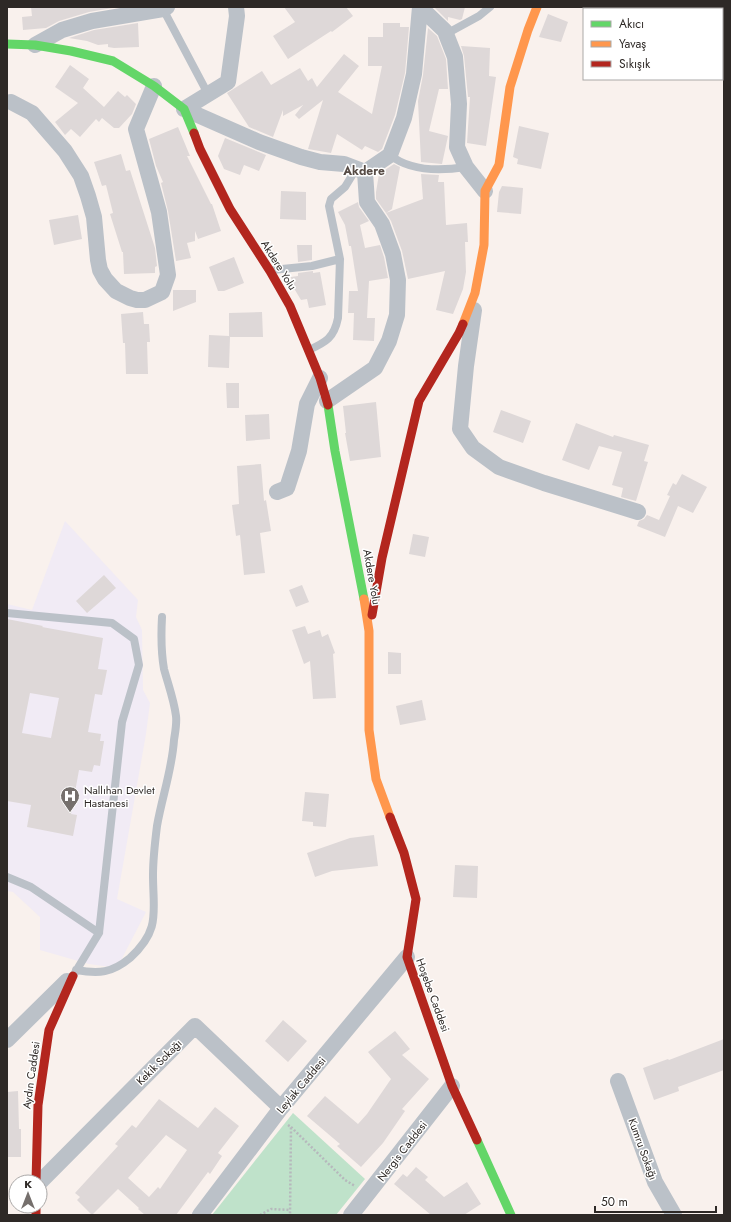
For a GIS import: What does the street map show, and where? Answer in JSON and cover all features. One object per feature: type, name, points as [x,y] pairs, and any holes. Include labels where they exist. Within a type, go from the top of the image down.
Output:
[{"type":"street","points":[[184,109],[228,82],[237,16],[236,7]]},
{"type":"street","points":[[420,7],[445,31],[454,57],[460,104],[457,147],[466,166],[486,191]]},
{"type":"street","points":[[7,44],[35,45],[71,51],[113,61],[154,86],[184,109],[259,142],[301,157],[320,162],[344,164],[360,170],[390,155],[404,118],[414,74],[420,7]]},
{"type":"street","points":[[537,7],[510,87],[499,165],[486,191],[484,245],[475,294],[460,429],[473,448],[499,467],[544,483],[638,512]]},
{"type":"street","points":[[35,45],[62,30],[92,20],[165,8]]},
{"type":"street","points":[[9,100],[32,113],[65,151],[81,176],[94,217],[98,260],[100,270],[105,279],[122,294],[130,298],[145,300],[162,292],[168,275],[159,212],[136,129],[154,86]]},
{"type":"street","name":"Akdere Yolu","points":[[184,109],[200,148],[230,209],[270,271],[290,306],[320,378],[327,401],[369,632]]},
{"type":"street","points":[[327,401],[375,368],[389,341],[397,315],[398,280],[393,254],[382,224],[367,202],[360,170]]},
{"type":"street","points":[[369,632],[382,558],[419,401],[459,333],[475,294]]},
{"type":"street","points":[[277,492],[287,488],[299,451],[307,404],[320,378]]},
{"type":"street","name":"Hoşebe Caddesi","points":[[369,632],[369,730],[376,779],[404,853],[416,899],[407,957],[452,1086],[511,1215]]},
{"type":"street","name":"Leylak Caddesi","points":[[200,1215],[278,1112],[407,957]]},
{"type":"street","points":[[7,1040],[75,973]]},
{"type":"street","name":"Aydın Caddesi","points":[[36,1174],[38,1105],[49,1030],[75,973]]},
{"type":"street","name":"Kekik Sokağı","points":[[48,1174],[195,1026],[278,1112]]},
{"type":"street","name":"Kumru Sokağı","points":[[618,1080],[655,1182],[674,1215]]},
{"type":"street","name":"Nergis Caddesi","points":[[350,1215],[368,1195],[452,1086]]},
{"type":"lane","points":[[446,34],[479,16],[490,7]]},
{"type":"lane","points":[[165,8],[208,94]]},
{"type":"lane","points":[[390,155],[401,163],[419,168],[446,170],[466,166]]},
{"type":"lane","points":[[309,350],[326,342],[337,326],[340,259],[329,206],[331,199],[345,187],[360,170]]},
{"type":"lane","points":[[270,271],[312,266],[340,259]]},
{"type":"lane","points":[[7,613],[112,623],[134,639],[139,665],[122,722],[99,933],[75,973]]},
{"type":"lane","points":[[75,973],[99,972],[115,968],[123,963],[143,944],[152,928],[154,920],[154,849],[157,825],[173,754],[176,716],[164,667],[162,651],[162,618]]},
{"type":"lane","points":[[7,877],[31,887],[99,933]]},
{"type":"path","points":[[278,1112],[291,1127],[345,1180],[368,1195]]},
{"type":"path","points":[[290,1215],[291,1127]]},
{"type":"path","points":[[260,1215],[271,1209],[290,1210]]},
{"type":"shaded area","name":"Nallıhan Devlet Hastanesi","points":[[65,521],[138,600],[136,617],[142,630],[143,690],[150,703],[146,734],[117,899],[146,912],[117,968],[89,964],[40,950],[40,917],[13,892],[7,891],[7,604],[32,610]]},
{"type":"green space","points":[[293,1113],[365,1179],[336,1215],[212,1215]]},
{"type":"building","points":[[31,7],[118,7],[89,12],[59,21],[46,28],[23,30],[22,17],[32,16]]},
{"type":"building","points":[[284,7],[346,7],[353,16],[332,32],[331,31],[288,59],[273,36],[295,22]]},
{"type":"building","points":[[434,7],[465,7],[462,19],[460,20],[448,17],[448,21]]},
{"type":"building","points":[[548,14],[568,22],[561,42],[539,37]]},
{"type":"building","points":[[138,23],[139,47],[114,48],[108,47],[108,44],[98,45],[87,41],[69,38],[94,30]]},
{"type":"building","points":[[383,23],[400,23],[400,27],[409,27],[405,73],[395,115],[382,149],[378,152],[365,146],[362,150],[337,134],[331,153],[308,149],[323,100],[299,119],[295,115],[303,105],[283,116],[283,110],[273,137],[249,127],[227,93],[262,71],[271,85],[300,68],[308,81],[312,78],[317,87],[344,54],[359,66],[338,92],[372,114],[382,66],[368,66],[368,37],[383,37]]},
{"type":"building","points":[[428,28],[437,36],[446,59],[448,89],[439,89],[429,131],[448,136],[442,164],[421,162],[418,101],[423,75]]},
{"type":"building","points":[[461,46],[490,48],[489,76],[496,77],[486,146],[467,143],[470,97],[468,97],[464,56]]},
{"type":"building","points":[[70,65],[89,79],[83,88],[104,107],[118,91],[125,97],[127,95],[136,104],[132,114],[119,128],[114,128],[102,118],[99,122],[96,119],[80,137],[71,129],[65,135],[55,122],[78,103],[55,87]]},
{"type":"building","points":[[519,126],[549,133],[541,169],[517,164],[518,159],[513,157]]},
{"type":"building","points":[[178,127],[190,156],[187,156],[212,204],[221,231],[198,239],[195,231],[195,241],[187,243],[191,258],[176,261],[168,211],[161,183],[163,182],[156,166],[149,139]]},
{"type":"building","points":[[225,138],[266,155],[259,171],[244,165],[240,175],[224,169],[218,156]]},
{"type":"building","points":[[121,154],[126,171],[130,170],[155,248],[157,266],[155,267],[155,273],[124,274],[123,252],[110,214],[113,213],[106,185],[102,186],[94,162]]},
{"type":"building","points":[[394,164],[400,167],[392,209],[386,213],[376,199],[376,192],[379,174]]},
{"type":"building","points":[[421,174],[439,175],[438,182],[444,182],[446,225],[467,223],[468,242],[465,242],[466,272],[463,289],[453,314],[436,310],[445,271],[408,279],[402,251],[391,221],[386,213],[423,199]]},
{"type":"building","points":[[502,186],[523,188],[521,214],[497,212],[499,192]]},
{"type":"building","points":[[281,191],[306,192],[306,220],[280,219]]},
{"type":"building","points":[[358,202],[359,207],[369,221],[360,225],[365,248],[380,245],[388,278],[369,281],[367,318],[375,318],[374,341],[353,340],[354,313],[348,313],[349,291],[358,291],[351,246],[349,246],[345,225],[338,212]]},
{"type":"building","points":[[78,215],[82,239],[54,245],[49,220]]},
{"type":"building","points":[[297,245],[312,245],[312,260],[298,262]]},
{"type":"building","points":[[234,257],[244,283],[224,291],[218,291],[209,267]]},
{"type":"building","points":[[313,271],[313,273],[320,272],[326,305],[309,308],[307,299],[301,300],[292,285],[291,277],[298,276],[298,273]]},
{"type":"building","points":[[173,290],[196,290],[196,302],[173,311]]},
{"type":"building","points":[[143,312],[144,324],[149,324],[150,342],[147,342],[148,374],[126,374],[125,343],[123,343],[121,314]]},
{"type":"building","points":[[262,312],[263,337],[230,337],[229,368],[208,367],[209,335],[229,336],[229,313]]},
{"type":"building","points":[[226,383],[239,383],[239,408],[227,408]]},
{"type":"building","points":[[376,402],[381,457],[350,461],[345,433],[343,406]]},
{"type":"building","points":[[501,410],[531,421],[523,443],[493,432]]},
{"type":"building","points":[[269,414],[270,439],[246,441],[245,415]]},
{"type":"building","points":[[576,423],[613,437],[614,435],[649,445],[644,461],[648,462],[636,501],[621,497],[623,488],[612,485],[622,452],[599,446],[589,470],[562,460]]},
{"type":"building","points":[[261,464],[264,501],[266,500],[271,531],[260,533],[265,573],[244,575],[240,535],[236,536],[232,505],[239,504],[237,466]]},
{"type":"building","points":[[682,474],[707,487],[693,513],[678,506],[665,537],[637,526],[639,521],[644,519],[647,515],[659,520],[670,496],[667,495],[673,483],[676,485]]},
{"type":"building","points":[[413,534],[429,537],[425,557],[409,554]]},
{"type":"building","points":[[104,575],[116,588],[87,613],[76,601]]},
{"type":"building","points":[[302,585],[309,602],[296,607],[289,590]]},
{"type":"building","name":"Nallıhan Devlet Hastanesi","points":[[7,619],[103,638],[98,669],[107,670],[102,695],[95,694],[88,732],[101,734],[100,741],[104,741],[100,766],[94,765],[92,772],[79,770],[71,814],[77,815],[73,836],[27,827],[31,805],[7,801]],"holes":[[[30,693],[59,698],[51,738],[22,733]]]},
{"type":"building","points":[[305,626],[308,634],[320,630],[322,637],[328,634],[335,653],[333,654],[336,698],[313,699],[310,661],[304,664],[292,630]]},
{"type":"building","points":[[388,652],[401,653],[401,674],[388,674]]},
{"type":"building","points":[[422,700],[426,720],[400,725],[396,706]]},
{"type":"building","points":[[305,792],[329,794],[326,827],[313,826],[313,822],[302,821]]},
{"type":"building","points":[[374,835],[378,866],[332,871],[315,877],[307,853],[350,838]]},
{"type":"building","points":[[455,865],[478,866],[477,898],[453,897]]},
{"type":"building","points":[[283,1020],[307,1041],[288,1062],[265,1041]]},
{"type":"building","points":[[395,1031],[410,1049],[402,1055],[429,1079],[402,1109],[405,1111],[383,1143],[361,1167],[337,1146],[340,1144],[307,1116],[325,1096],[358,1124],[367,1114],[391,1079],[368,1052]]},
{"type":"building","points":[[724,1039],[724,1070],[678,1087],[679,1091],[654,1100],[643,1068],[668,1059],[669,1060]]},
{"type":"building","points":[[18,1091],[19,1129],[21,1129],[21,1157],[7,1157],[7,1092]]},
{"type":"building","points":[[159,1099],[198,1128],[215,1107],[239,1126],[218,1153],[222,1156],[210,1174],[208,1172],[176,1215],[145,1215],[118,1189],[92,1215],[77,1200],[80,1197],[75,1193],[118,1146],[115,1144],[132,1125],[136,1128]],"holes":[[[166,1135],[187,1150],[160,1189],[158,1187],[149,1197],[128,1178]]]},
{"type":"building","points":[[416,1167],[428,1177],[425,1180],[444,1197],[467,1182],[481,1204],[464,1215],[431,1215],[394,1184],[403,1174],[407,1177]]},
{"type":"traffic: fast","points":[[7,44],[35,45],[71,51],[113,61],[154,86],[184,109],[194,133]]},
{"type":"traffic: fast","points":[[328,405],[335,451],[364,599]]},
{"type":"traffic: fast","points":[[477,1140],[511,1215]]},
{"type":"traffic: slow","points":[[463,324],[475,293],[484,245],[485,191],[499,165],[510,87],[537,7]]},
{"type":"traffic: slow","points":[[364,599],[369,631],[369,730],[376,779],[390,817]]},
{"type":"traffic: jam","points":[[194,133],[200,149],[230,209],[270,271],[290,306],[320,378],[328,405]]},
{"type":"traffic: jam","points":[[372,615],[382,558],[419,401],[463,324]]},
{"type":"traffic: jam","points":[[390,817],[404,853],[416,899],[407,957],[452,1086],[477,1140]]},
{"type":"traffic: jam","points":[[36,1174],[38,1105],[49,1030],[73,976]]},
{"type":"place","name":"Nallıhan Devlet Hastanesi","points":[[70,813]]},
{"type":"district","name":"Akdere","points":[[364,171]]}]
